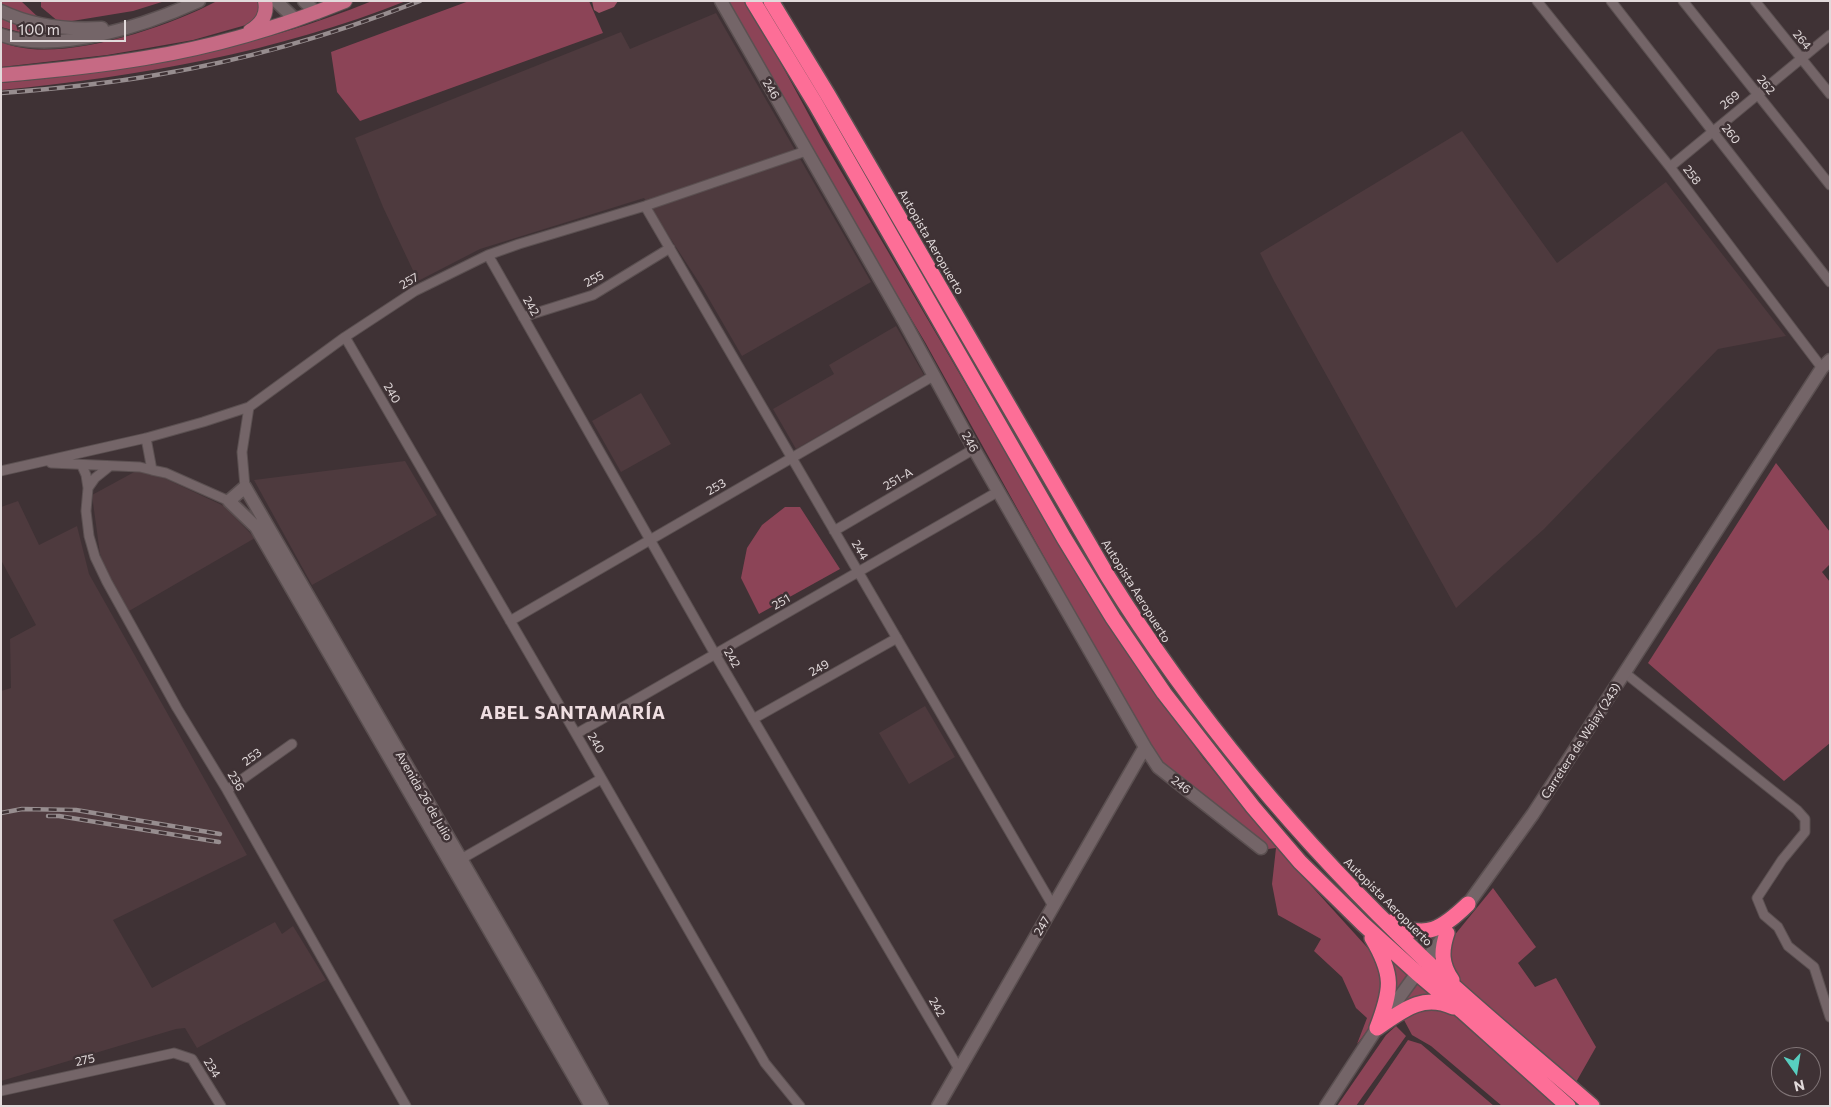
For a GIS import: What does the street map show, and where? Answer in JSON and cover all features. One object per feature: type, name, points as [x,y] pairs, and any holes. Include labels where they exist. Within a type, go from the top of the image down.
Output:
[{"type":"highway","points":[[753,1],[815,103],[1049,513],[1113,618],[1164,693],[1252,807],[1300,862],[1416,973],[1462,1011],[1568,1106]]},
{"type":"highway","name":"Autopista Aeropuerto","points":[[771,1],[828,95],[1084,537],[1132,614],[1179,683],[1227,748],[1301,833],[1380,916],[1425,960],[1592,1106]]},
{"type":"highway","points":[[1380,916],[1413,932],[1427,931],[1451,921],[1468,904]]},
{"type":"highway","points":[[1363,924],[1379,950],[1388,972],[1388,1001],[1377,1028]]},
{"type":"highway","points":[[1447,933],[1442,951],[1442,960],[1445,971],[1460,991]]},
{"type":"highway","points":[[1377,1028],[1410,1006],[1420,1003],[1444,1003],[1462,1011]]},
{"type":"main road","points":[[243,36],[258,25],[264,17],[266,12],[265,1]]},
{"type":"main road","points":[[1,76],[146,58],[243,36],[317,13],[345,1]]},
{"type":"street","points":[[1,35],[49,43],[86,37],[160,18],[199,1]]},
{"type":"street","points":[[276,1],[296,20]]},
{"type":"street","points":[[304,1],[317,13]]},
{"type":"street","name":"246","points":[[721,1],[935,375],[974,449],[1158,767],[1260,848]]},
{"type":"street","name":"258","points":[[1537,1],[1826,364]]},
{"type":"street","name":"260","points":[[1611,1],[1830,282]]},
{"type":"street","name":"262","points":[[1683,1],[1830,185]]},
{"type":"street","name":"264","points":[[1755,1],[1830,94]]},
{"type":"street","points":[[1,11],[25,21],[42,25],[94,29],[127,27]]},
{"type":"street","name":"269","points":[[1670,166],[1830,35]]},
{"type":"street","name":"257","points":[[1,472],[146,438],[249,407],[345,337],[415,291],[488,255],[645,206],[806,151]]},
{"type":"street","name":"244","points":[[645,206],[1053,906]]},
{"type":"street","name":"255","points":[[524,317],[593,295],[670,248]]},
{"type":"street","name":"242","points":[[488,255],[715,654],[959,1069]]},
{"type":"street","name":"240","points":[[345,337],[765,1063],[800,1106]]},
{"type":"street","name":"Carretera de Wajay (243)","points":[[1326,1106],[1377,1028],[1425,960],[1447,933],[1533,814],[1826,364]]},
{"type":"street","name":"253","points":[[510,621],[935,375]]},
{"type":"street","name":"Avenida 26 de Julio","points":[[249,407],[242,452],[244,487],[364,702]]},
{"type":"street","points":[[146,438],[152,470]]},
{"type":"street","name":"251-A","points":[[834,531],[974,449]]},
{"type":"street","name":"257","points":[[41,462],[82,466],[110,466]]},
{"type":"street","name":"236","points":[[82,466],[88,488],[86,511],[90,536],[95,557],[107,582],[177,708],[227,790],[406,1106]]},
{"type":"street","points":[[88,488],[95,478],[110,466]]},
{"type":"street","name":"Avenida 26 de Julio","points":[[110,466],[166,473],[229,501],[256,527],[364,702],[602,1106]]},
{"type":"street","points":[[229,501],[244,487]]},
{"type":"street","name":"251","points":[[576,734],[999,491]]},
{"type":"street","name":"249","points":[[753,719],[897,638]]},
{"type":"street","points":[[1625,673],[1805,819],[1805,832],[1782,860],[1757,898],[1764,915],[1778,927],[1788,946],[1814,968],[1830,1017]]},
{"type":"street","name":"253","points":[[227,790],[292,744]]},
{"type":"street","name":"247","points":[[938,1106],[1146,747]]},
{"type":"street","points":[[457,862],[601,779]]},
{"type":"street","name":"Avenida 26 de Julio","points":[[457,862],[591,1106]]},
{"type":"street","name":"275","points":[[1,1091],[174,1053]]},
{"type":"street","name":"234","points":[[174,1053],[192,1059],[221,1106]]},
{"type":"shaded area","points":[[1,1],[21,1],[39,18],[12,11],[1,5]]},
{"type":"shaded area","points":[[41,1],[165,1],[133,11],[59,22],[41,7]]},
{"type":"shaded area","points":[[217,1],[263,1],[263,3],[253,23],[193,40],[107,55],[1,67],[1,42],[31,49],[53,49],[101,43],[176,20]]},
{"type":"shaded area","points":[[372,1],[406,1],[308,35],[207,60],[104,78],[1,90],[1,83],[143,65],[236,45],[282,33]]},
{"type":"shaded area","points":[[469,1],[589,1],[603,33],[360,121],[337,92],[331,52]]},
{"type":"shaded area","points":[[592,1],[618,1],[614,7],[599,13],[594,10]]},
{"type":"shaded area","points":[[726,1],[747,1],[822,139],[1088,593],[1132,659],[1203,758],[1276,847],[1375,956],[1384,984],[1377,1018],[1357,1044],[1367,1018],[1356,1008],[1342,977],[1314,951],[1321,939],[1278,915],[1272,884],[1276,848],[1268,849],[1165,765],[1152,748],[925,342]]},
{"type":"shaded area","points":[[716,13],[871,282],[742,356],[702,287],[644,198],[480,249],[418,281],[383,207],[355,138],[621,32],[630,49]]},
{"type":"shaded area","points":[[1,16],[38,29],[39,32],[35,35],[32,32],[31,35],[1,27]]},
{"type":"shaded area","points":[[1462,131],[1557,263],[1666,182],[1786,336],[1718,349],[1544,529],[1456,608],[1260,253]]},
{"type":"shaded area","points":[[896,326],[924,375],[796,449],[773,409],[834,374],[829,365]]},
{"type":"shaded area","points":[[641,393],[671,444],[621,472],[592,421]]},
{"type":"shaded area","points":[[405,461],[437,515],[312,585],[254,480]]},
{"type":"shaded area","points":[[1776,463],[1830,532],[1830,564],[1822,572],[1830,582],[1830,743],[1784,781],[1648,663]]},
{"type":"shaded area","points":[[138,470],[164,478],[224,506],[255,538],[129,611],[107,574],[100,554],[92,495]]},
{"type":"shaded area","points":[[18,501],[39,545],[77,526],[89,574],[247,855],[113,920],[152,988],[275,922],[282,934],[293,926],[326,980],[197,1048],[185,1028],[176,1029],[1,1081],[1,691],[11,688],[10,639],[36,625],[1,560],[1,507]]},
{"type":"shaded area","points":[[785,507],[800,507],[840,569],[759,614],[741,578],[747,548],[762,525]]},
{"type":"shaded area","points":[[925,706],[955,757],[909,784],[879,733]]},
{"type":"shaded area","points":[[1493,888],[1536,947],[1518,963],[1535,987],[1556,978],[1596,1047],[1575,1084],[1460,984],[1447,952],[1453,937]]},
{"type":"shaded area","points":[[1381,946],[1410,973],[1391,1000]]},
{"type":"shaded area","points":[[1418,980],[1436,996],[1400,1004]]},
{"type":"shaded area","points":[[1417,1007],[1456,1012],[1560,1106],[1502,1106],[1431,1046],[1412,1035],[1404,1020],[1404,1016]]},
{"type":"shaded area","points":[[1396,1026],[1406,1036],[1356,1106],[1337,1106],[1386,1035]]},
{"type":"shaded area","points":[[1408,1040],[1421,1044],[1494,1106],[1363,1106]]},
{"type":"railway","points":[[1,93],[118,81],[224,62],[323,35],[420,1]]},
{"type":"railway","points":[[1,813],[22,809],[76,810],[220,834]]},
{"type":"railway","points":[[48,816],[59,816],[219,842]]},
{"type":"district","name":"ABEL SANTAMARÍA","points":[[573,713]]}]
